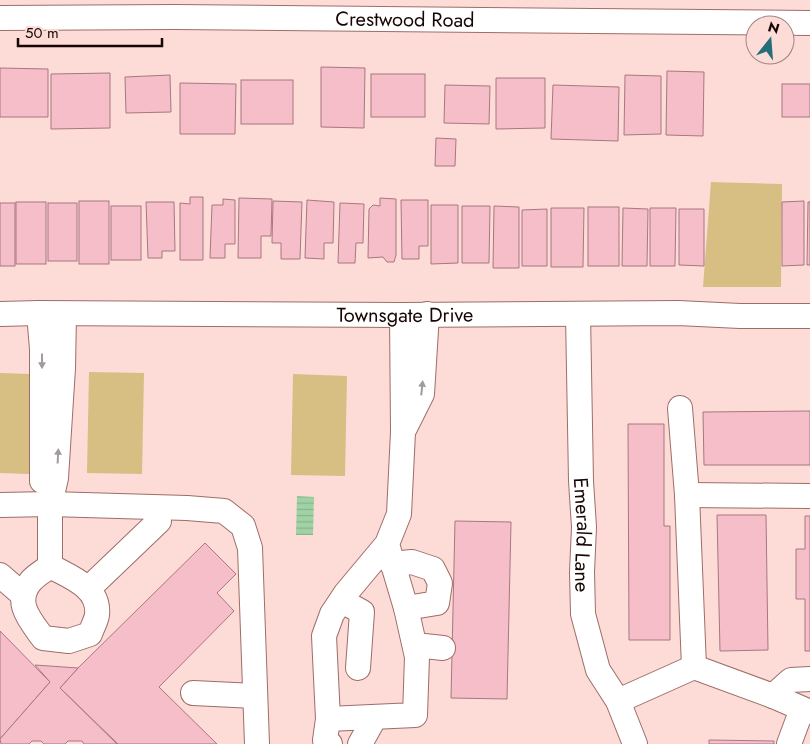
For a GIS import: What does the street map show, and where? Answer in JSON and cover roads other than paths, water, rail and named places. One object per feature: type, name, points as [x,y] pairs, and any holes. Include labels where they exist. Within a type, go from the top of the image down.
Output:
[{"type":"street","name":"Crestwood Road","points":[[0,18],[185,17],[810,23]]},
{"type":"street","points":[[39,313],[42,349],[41,478],[50,504]]},
{"type":"street","name":"Townsgate Drive","points":[[0,314],[402,315],[678,313],[740,316],[810,316]]},
{"type":"street","points":[[50,566],[50,504],[56,478],[63,368],[64,314]]},
{"type":"street","points":[[403,432],[422,394],[427,314]]},
{"type":"street","name":"Emerald Lane","points":[[578,314],[581,481],[584,527],[583,614],[598,670],[618,701],[635,744]]},
{"type":"street","points":[[328,719],[415,715],[417,657],[406,608],[390,554],[399,514],[403,432],[402,315]]},
{"type":"street","points":[[680,408],[687,495],[694,667]]},
{"type":"street","points":[[687,495],[810,496]]},
{"type":"street","points":[[0,505],[50,504],[187,508],[224,511],[243,526],[250,548],[256,744]]},
{"type":"street","points":[[88,589],[159,522]]},
{"type":"street","points":[[330,744],[325,740],[328,719],[324,636],[332,614],[342,600],[390,554]]},
{"type":"street","points":[[390,554],[433,569],[440,584],[437,603],[406,608]]},
{"type":"street","points":[[50,566],[85,584],[94,596],[97,615],[90,634],[69,641],[43,638],[25,613],[23,595],[31,581],[50,566]]},
{"type":"street","points":[[0,575],[23,595]]},
{"type":"street","points":[[342,600],[362,612],[358,668]]},
{"type":"street","points":[[415,645],[443,648]]},
{"type":"street","points":[[618,701],[694,667],[773,696],[806,711],[789,744]]},
{"type":"street","points":[[773,696],[791,680],[810,679]]},
{"type":"street","points":[[193,693],[255,696]]},
{"type":"street","points":[[360,744],[374,717]]}]
